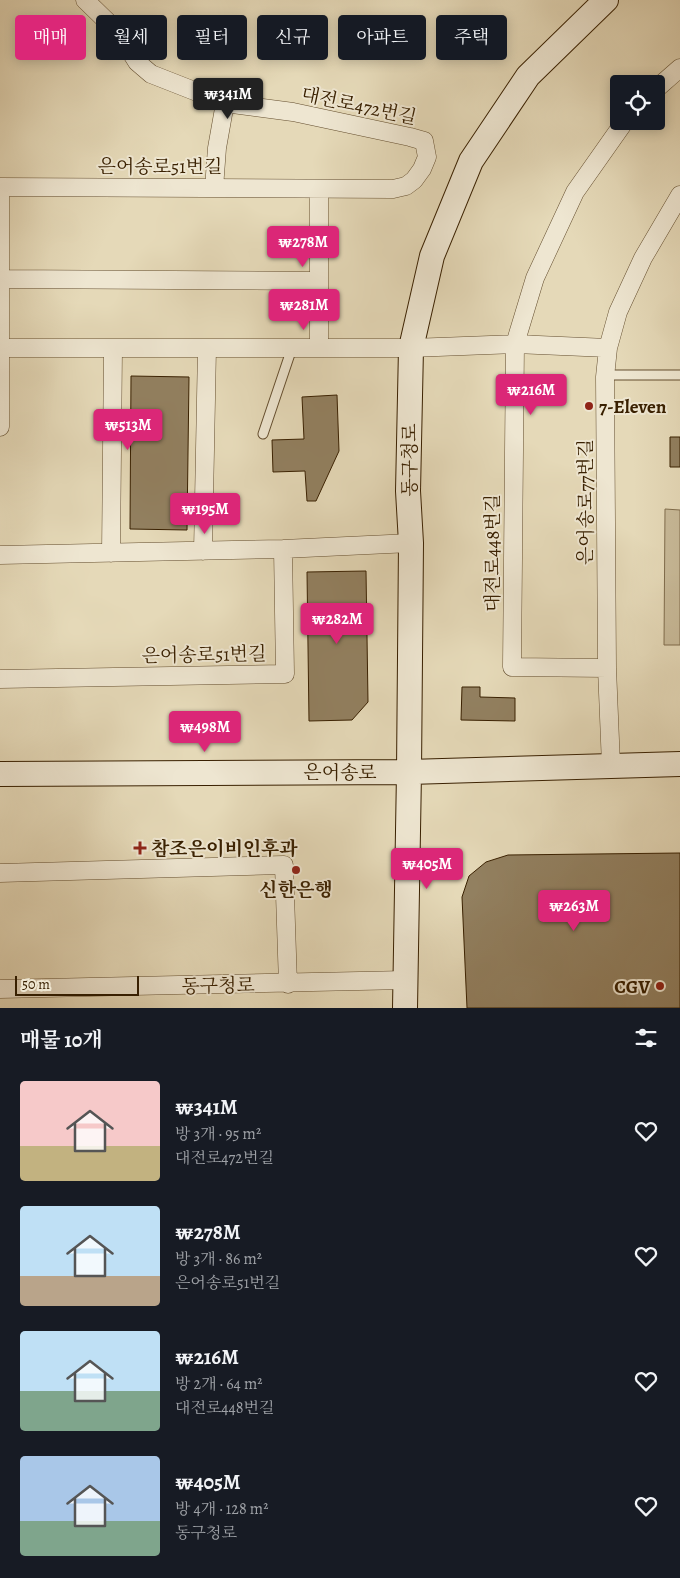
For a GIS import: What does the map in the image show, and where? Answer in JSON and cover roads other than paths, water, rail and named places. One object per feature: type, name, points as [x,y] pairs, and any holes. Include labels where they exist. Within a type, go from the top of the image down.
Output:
[{"type":"main road","name":"동구청로","points":[[405,1008],[409,772],[411,543],[408,491],[411,348],[432,256],[471,161],[528,76],[606,0]]},
{"type":"main road","name":"은어송로","points":[[0,774],[409,772],[680,764]]},
{"type":"street","name":"대전로472번길","points":[[85,0],[118,32],[137,62],[151,74],[225,104],[293,112],[424,141]]},
{"type":"street","points":[[665,81],[680,68]]},
{"type":"street","points":[[214,188],[217,148],[225,104]]},
{"type":"street","name":"대전로448번길","points":[[607,668],[512,667],[515,344],[534,278],[574,192],[619,130]]},
{"type":"street","name":"은어송로51번길","points":[[0,187],[393,189],[406,186],[414,180],[422,169],[427,157],[424,141]]},
{"type":"street","points":[[319,189],[319,348]]},
{"type":"street","points":[[0,195],[0,427]]},
{"type":"street","name":"은어송로77번길","points":[[611,765],[607,668],[606,375],[608,348],[618,312],[643,258],[680,195]]},
{"type":"street","points":[[1,279],[319,280]]},
{"type":"street","points":[[0,348],[411,348],[515,344],[608,348]]},
{"type":"street","points":[[203,551],[207,348]]},
{"type":"street","points":[[110,553],[114,349]]},
{"type":"street","points":[[0,555],[283,549],[411,543]]},
{"type":"street","name":"은어송로51번길","points":[[0,679],[285,674],[283,549]]},
{"type":"street","points":[[0,873],[284,865],[288,984]]},
{"type":"street","name":"동구청로","points":[[0,990],[406,980]]},
{"type":"lane","points":[[263,434],[292,348]]},
{"type":"lane","points":[[606,375],[680,375]]},
{"type":"place","name":"7-Eleven","points":[[589,406]]},
{"type":"place","name":"참조은이비인후과","points":[[140,848]]},
{"type":"place","name":"신한은행","points":[[296,870]]},
{"type":"place","name":"CGV","points":[[660,986]]}]
